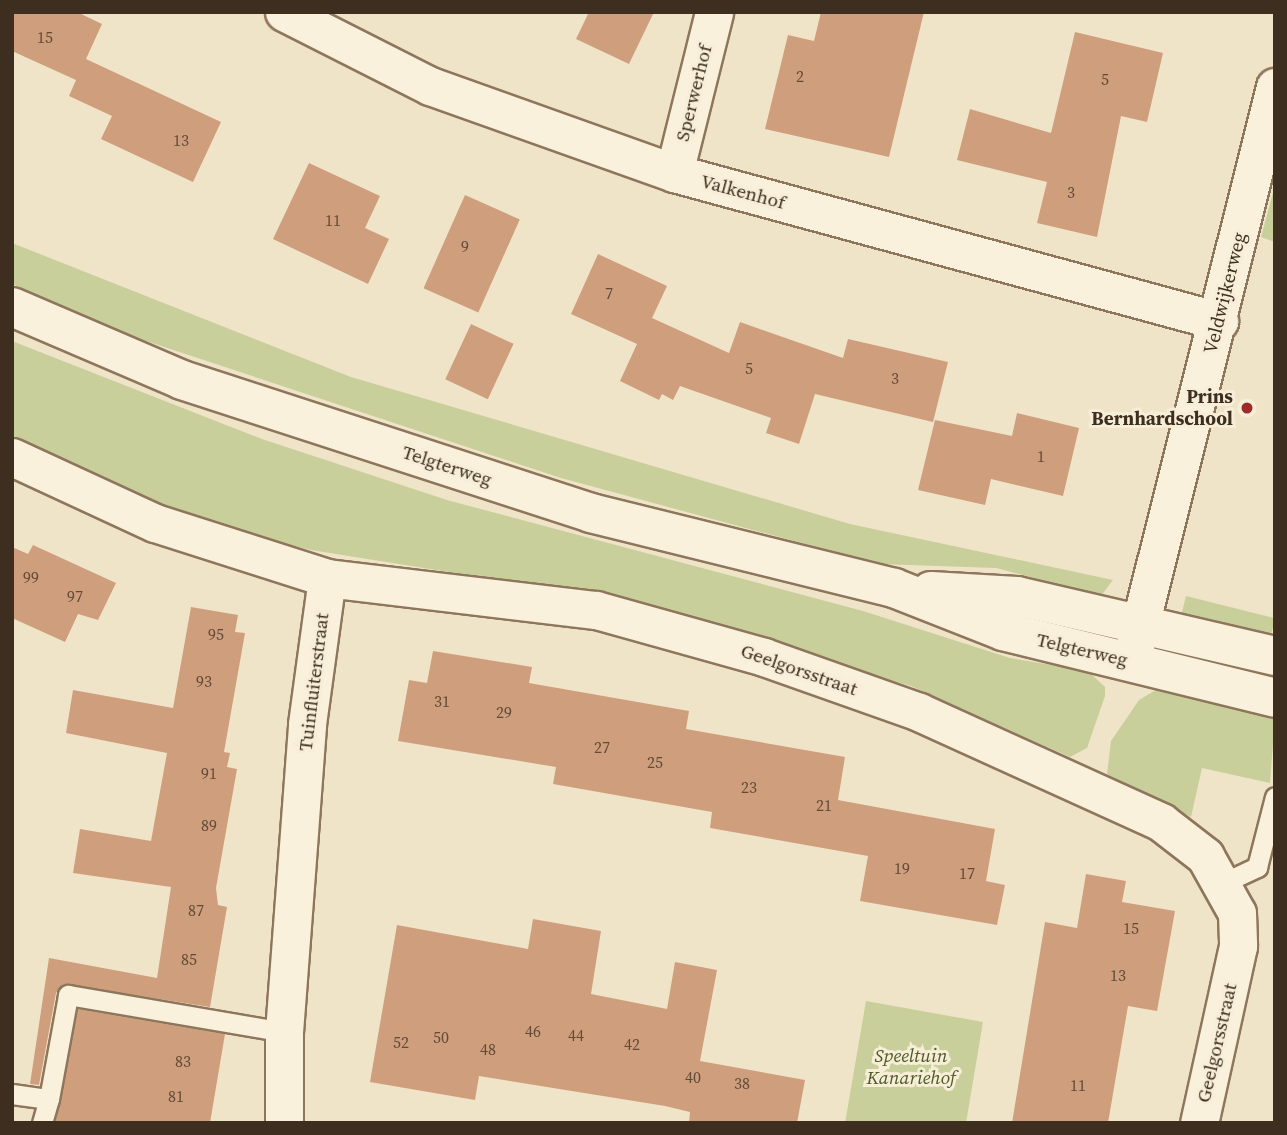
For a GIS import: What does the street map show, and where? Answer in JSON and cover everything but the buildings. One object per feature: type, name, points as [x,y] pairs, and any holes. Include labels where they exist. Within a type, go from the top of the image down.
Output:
[{"type":"street","name":"Valkenhof","points":[[284,12],[430,86],[674,173],[1219,321]]},
{"type":"street","name":"Sperwerhof","points":[[674,173],[714,12]]},
{"type":"street","name":"Veldwijkerweg","points":[[1131,661],[1219,321],[1275,87]]},
{"type":"street","name":"Telgterweg","points":[[12,307],[182,380],[591,513],[894,588],[1003,631],[1275,698]]},
{"type":"street","points":[[12,457],[155,523],[327,578]]},
{"type":"street","name":"Geelgorsstraat","points":[[327,578],[596,610],[764,657],[919,712],[1083,783],[1161,822],[1205,856],[1223,883],[1237,913],[1238,946],[1199,1123]]},
{"type":"street","name":"Tuinfluiterstraat","points":[[288,1122],[284,1032],[307,724],[327,578]]},
{"type":"street","name":"Telgterweg","points":[[894,588],[1017,596],[1275,656]]},
{"type":"lane","points":[[1223,883],[1257,867],[1275,797]]},
{"type":"lane","points":[[42,1123],[68,995],[284,1032]]},
{"type":"lane","points":[[12,1094],[49,1099]]},
{"type":"green space","points":[[1275,185],[1275,242],[1261,237]]},
{"type":"green space","points":[[12,243],[351,377],[850,524],[1113,580],[1101,596],[996,568],[879,564],[561,478],[140,339],[12,284]]},
{"type":"green space","points":[[12,341],[262,439],[447,500],[863,611],[1010,658],[1088,671],[1105,687],[1105,696],[1087,748],[1070,757],[911,686],[606,597],[311,550],[202,523],[12,437]]},
{"type":"green space","points":[[1186,596],[1275,618],[1271,636],[1182,613]]},
{"type":"green space","points":[[1159,688],[1275,717],[1270,783],[1202,768],[1191,817],[1107,774],[1111,741],[1139,700]]},
{"type":"green space","name":"Speeltuin Kanariehof","points":[[866,1001],[983,1022],[966,1123],[845,1123]]},
{"type":"place","name":"Prins Bernhardschool","points":[[1247,408]]}]
